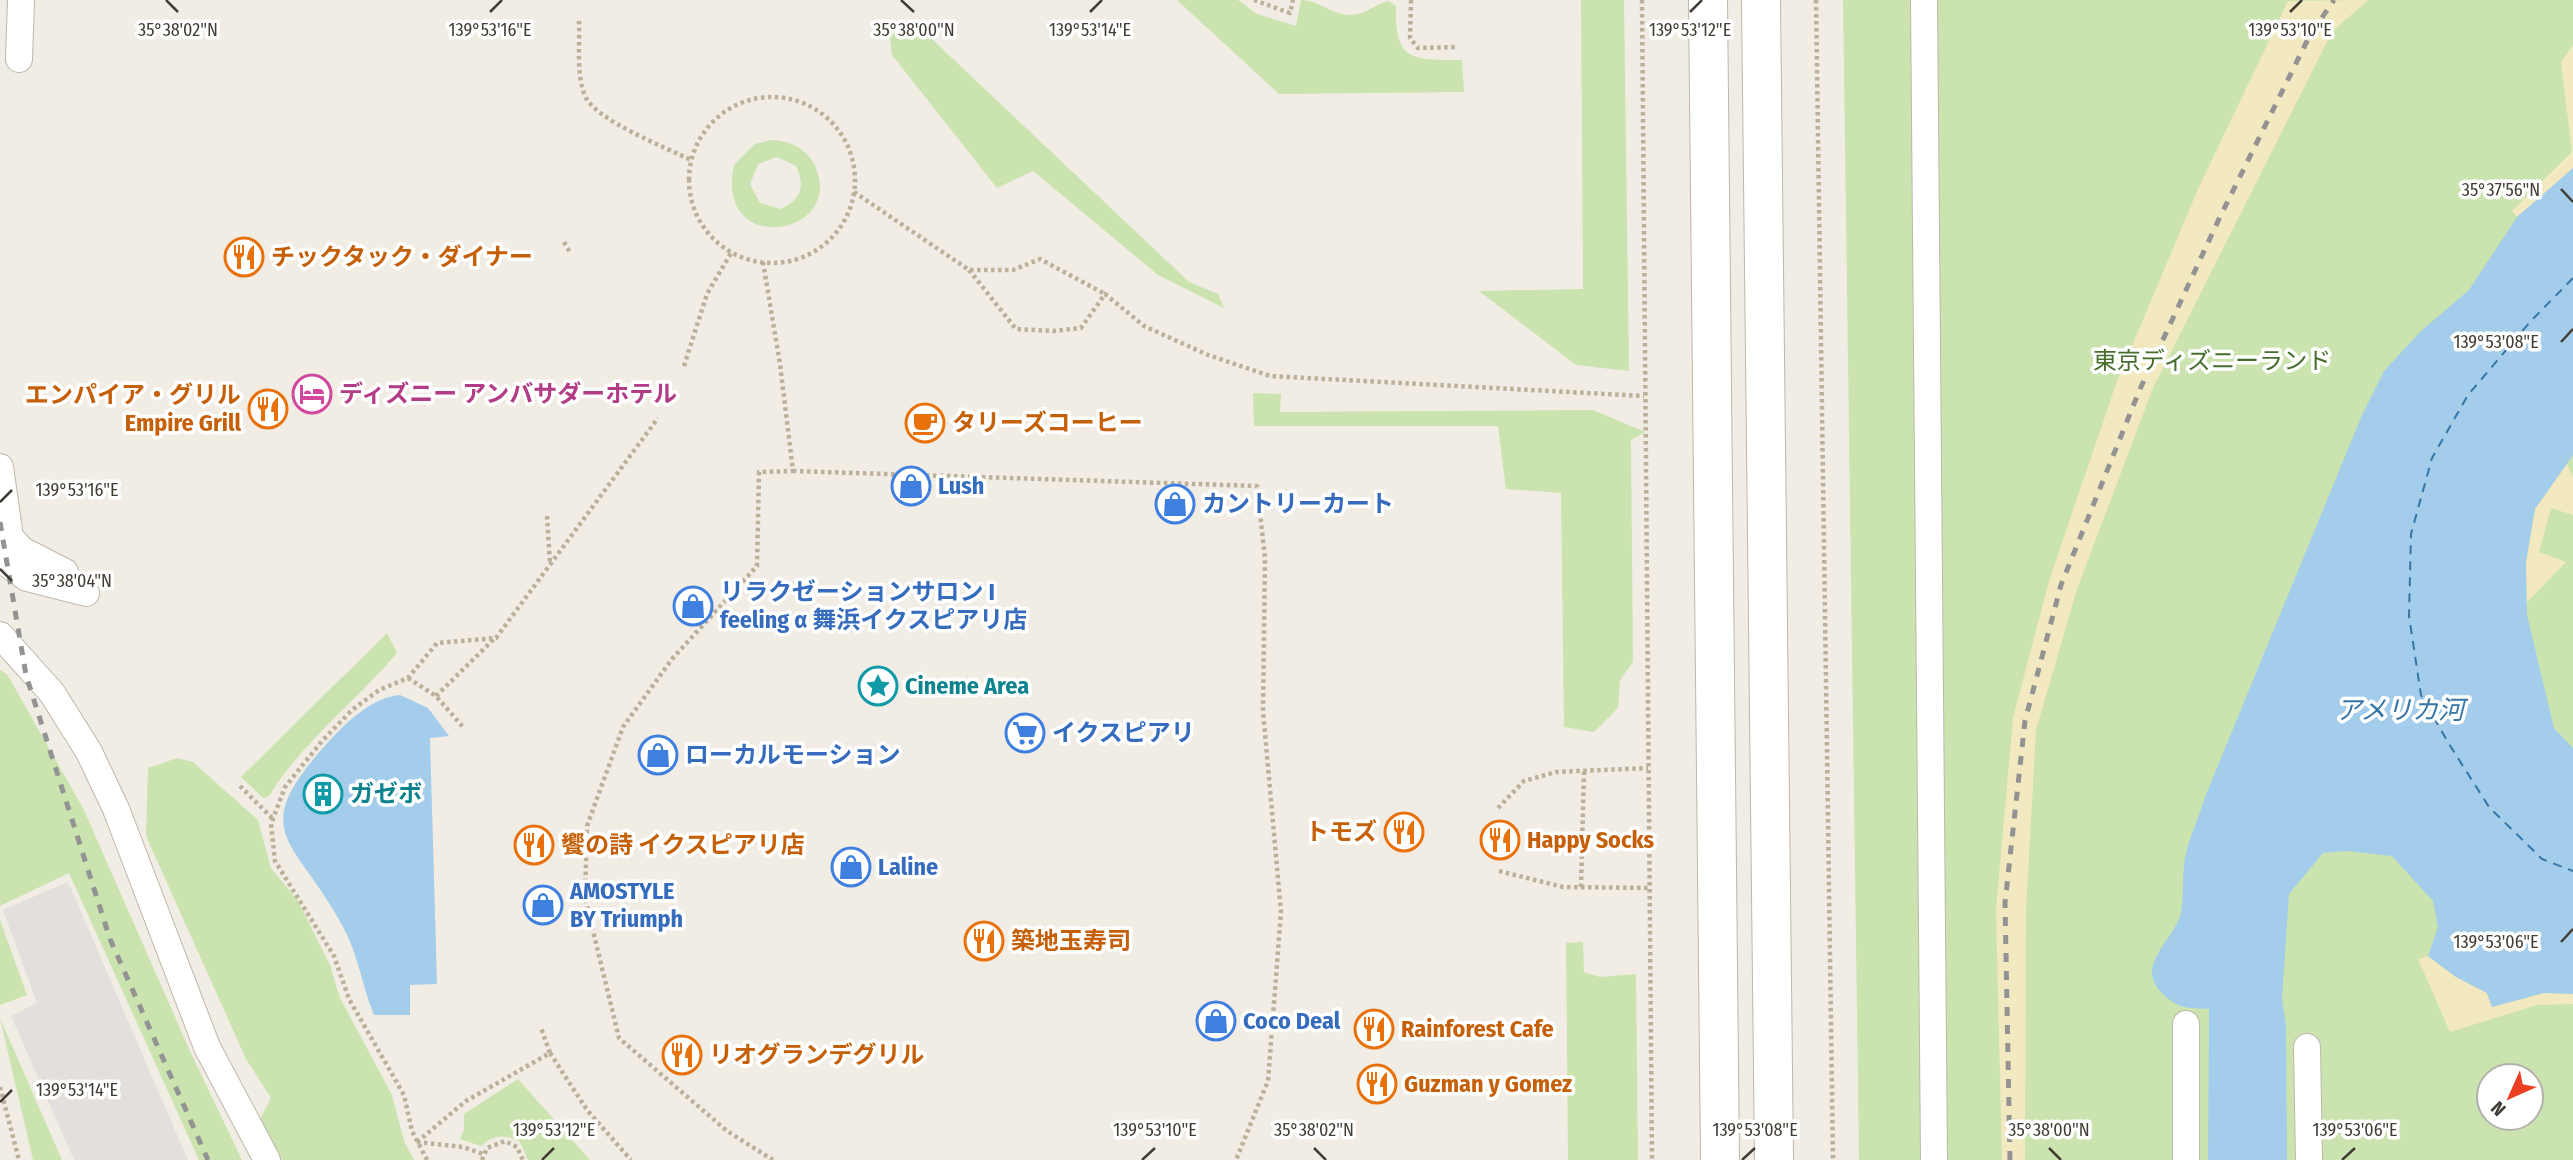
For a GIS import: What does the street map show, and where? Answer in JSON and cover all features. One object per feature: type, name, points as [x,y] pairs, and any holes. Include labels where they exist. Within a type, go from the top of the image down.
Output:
[{"type":"street","points":[[1708,0],[1720,1160]]},
{"type":"street","points":[[1761,0],[1774,1160]]},
{"type":"lane","points":[[19,59],[21,0]]},
{"type":"lane","points":[[1924,0],[1934,1160]]},
{"type":"lane","points":[[0,467],[10,537],[22,550],[65,572]]},
{"type":"lane","points":[[0,559],[27,578],[86,593]]},
{"type":"lane","points":[[0,635],[52,693],[89,752],[116,809],[208,1047],[267,1160]]},
{"type":"lane","points":[[2186,1024],[2186,1160]]},
{"type":"lane","points":[[2307,1047],[2309,1160]]},
{"type":"path","points":[[1255,0],[1290,13],[1293,0]]},
{"type":"path","points":[[1411,0],[1410,38],[1418,48],[1457,47]]},
{"type":"path","points":[[1642,0],[1651,1160]]},
{"type":"path","points":[[1816,0],[1833,1160]]},
{"type":"path","points":[[579,21],[580,75],[586,98],[599,113],[691,160]]},
{"type":"path","points":[[773,97],[792,100],[825,116],[844,138],[854,164],[854,192],[847,218],[830,240],[809,256],[783,263],[763,262],[731,253],[710,236],[696,214],[689,188],[691,160],[702,134],[720,114],[746,101],[773,97]]},
{"type":"path","points":[[854,192],[969,270],[1016,329],[1053,331],[1081,328],[1105,294]]},
{"type":"path","points":[[564,242],[571,254]]},
{"type":"path","points":[[684,366],[707,294],[731,253]]},
{"type":"path","points":[[969,270],[1013,270],[1040,259],[1105,294],[1144,326],[1208,355],[1270,376],[1644,396]]},
{"type":"path","points":[[763,262],[780,364],[793,471]]},
{"type":"path","points":[[436,696],[496,638],[658,418]]},
{"type":"path","points":[[773,1160],[727,1131],[619,1038],[585,898],[587,826],[623,727],[672,659],[757,566],[759,472],[793,471],[1257,486],[1265,558],[1263,711],[1281,912],[1268,1081],[1236,1160]]},
{"type":"path","points":[[547,516],[550,564]]},
{"type":"path","points":[[426,1160],[417,1142],[404,1095],[349,999],[334,956],[275,861],[273,819],[285,787],[352,710],[379,690],[408,678],[437,643],[496,638]]},
{"type":"path","points":[[408,678],[436,696],[452,711],[463,727]]},
{"type":"path","points":[[1498,808],[1524,781],[1556,772],[1648,768]]},
{"type":"path","points":[[1581,887],[1584,771]]},
{"type":"path","points":[[240,786],[273,819]]},
{"type":"path","points":[[1499,871],[1543,884],[1649,888]]},
{"type":"path","points":[[541,1028],[550,1054],[587,1110],[631,1160]]},
{"type":"path","points":[[417,1142],[466,1101],[550,1054]]},
{"type":"path","points":[[0,1087],[19,1160]]},
{"type":"path","points":[[482,1160],[483,1154],[492,1144],[505,1141],[517,1147],[523,1160]]},
{"type":"path","points":[[417,1142],[463,1147],[483,1154]]},
{"type":"green space","points":[[1177,0],[1238,0],[1257,14],[1296,26],[1301,0],[1350,15],[1388,1],[1396,6],[1399,38],[1403,48],[1410,54],[1419,58],[1462,60],[1464,92],[1279,94]]},
{"type":"green space","points":[[1581,0],[1624,0],[1629,371],[1576,365],[1479,291],[1583,289]]},
{"type":"green space","name":"東京ディズニーランド","points":[[1843,0],[2573,0],[2573,1160],[1859,1160]]},
{"type":"green space","points":[[888,23],[932,27],[934,41],[1189,282],[1218,294],[1224,308],[1158,275],[1033,171],[997,188],[892,55]]},
{"type":"green space","points":[[771,140],[785,142],[803,150],[812,160],[820,190],[813,209],[798,221],[779,227],[759,225],[743,215],[733,195],[734,165],[755,144]],"holes":[[[777,157],[796,166],[801,186],[793,202],[780,209],[760,203],[750,184],[758,164]]]},
{"type":"green space","points":[[1253,393],[1281,394],[1280,412],[1593,410],[1645,432],[1631,440],[1633,662],[1620,680],[1618,708],[1594,732],[1564,727],[1561,493],[1506,489],[1498,426],[1254,426]]},
{"type":"green space","points":[[387,633],[397,653],[298,757],[269,796],[263,798],[241,777]]},
{"type":"green space","points":[[0,670],[7,674],[83,808],[190,1051],[242,1160],[199,1160],[69,873],[0,906]]},
{"type":"green space","points":[[177,758],[193,762],[258,820],[271,868],[298,901],[330,965],[340,998],[392,1095],[404,1141],[414,1160],[282,1160],[259,1121],[271,1098],[246,1059],[146,836],[148,768]]},
{"type":"green space","points":[[0,920],[27,995],[0,1005]]},
{"type":"green space","points":[[1583,942],[1584,972],[1600,977],[1636,974],[1638,1160],[1568,1160],[1566,943]]},
{"type":"green space","points":[[0,1018],[62,1160],[33,1160]]},
{"type":"green space","points":[[518,1079],[590,1160],[528,1160],[520,1142],[510,1138],[495,1137],[481,1146],[460,1139],[464,1129],[464,1114]]},
{"type":"sand","points":[[2368,0],[2332,32],[2153,388],[2077,589],[2036,730],[2026,909],[2025,1160],[2002,1160],[1996,910],[2013,718],[2049,581],[2116,384],[2198,189],[2288,1]]},
{"type":"sand","points":[[2573,45],[2573,168],[2517,217],[2512,211],[2572,152],[2561,62]]},
{"type":"sand","points":[[2567,464],[2573,477],[2573,515],[2551,508],[2539,552],[2566,562],[2526,603],[2526,562],[2535,509]]},
{"type":"sand","points":[[2428,956],[2456,977],[2487,993],[2492,1007],[2544,993],[2573,994],[2573,1004],[2537,1005],[2450,1032],[2418,959]]},
{"type":"shaded area","points":[[68,882],[188,1160],[74,1160],[11,1016],[37,1003],[3,910]]},
{"type":"water","name":"アメリカ河","points":[[2573,168],[2573,455],[2535,509],[2526,562],[2527,615],[2554,728],[2573,748],[2573,994],[2544,993],[2492,1007],[2487,993],[2456,977],[2428,956],[2438,927],[2433,901],[2392,856],[2346,851],[2323,853],[2289,894],[2282,999],[2286,1024],[2287,1160],[2208,1160],[2209,1009],[2188,1008],[2172,1002],[2154,982],[2152,971],[2159,952],[2178,922],[2185,858],[2205,797],[2362,415],[2384,371],[2421,331],[2469,290],[2517,217]]},
{"type":"water","points":[[400,695],[428,708],[449,736],[430,738],[437,984],[410,985],[410,1015],[374,1015],[356,958],[342,925],[294,852],[286,834],[283,816],[289,796],[304,771],[330,740],[371,705]]},
{"type":"ferry route","points":[[2573,278],[2530,322],[2468,395],[2432,458],[2411,534],[2409,616],[2421,695],[2489,807],[2542,859],[2573,871]]},
{"type":"railway","points":[[2010,1160],[2005,903],[2025,721],[2061,585],[2140,389],[2219,219],[2310,35],[2334,0]]},
{"type":"railway","points":[[0,522],[26,675],[110,939],[208,1160]]},
{"type":"place","name":"チックタック・ダイナー","points":[[244,257]]},
{"type":"place","name":"ディズニー アンバサダーホテル","points":[[312,394]]},
{"type":"place","name":"エンパイア・グリル Empire Grill","points":[[268,409]]},
{"type":"place","name":"タリーズコーヒー","points":[[925,423]]},
{"type":"place","name":"Lush","points":[[911,486]]},
{"type":"place","name":"カントリーカート","points":[[1175,504]]},
{"type":"place","name":"リラクゼーションサロン I feeling α 舞浜イクスピアリ店","points":[[693,606]]},
{"type":"place","name":"Cineme Area","points":[[878,686]]},
{"type":"place","name":"イクスピアリ","points":[[1025,733]]},
{"type":"place","name":"ローカルモーション","points":[[658,755]]},
{"type":"place","name":"ガゼボ","points":[[323,794]]},
{"type":"place","name":"トモズ","points":[[1404,832]]},
{"type":"place","name":"Happy Socks","points":[[1500,840]]},
{"type":"place","name":"饗の詩 イクスピアリ店","points":[[534,845]]},
{"type":"place","name":"Laline","points":[[851,867]]},
{"type":"place","name":"AMOSTYLE BY Triumph","points":[[543,905]]},
{"type":"place","name":"築地玉寿司","points":[[984,941]]},
{"type":"place","name":"Coco Deal","points":[[1216,1021]]},
{"type":"place","name":"Rainforest Cafe","points":[[1374,1029]]},
{"type":"place","name":"リオグランデグリル","points":[[682,1055]]},
{"type":"place","name":"Guzman y Gomez","points":[[1377,1084]]}]
